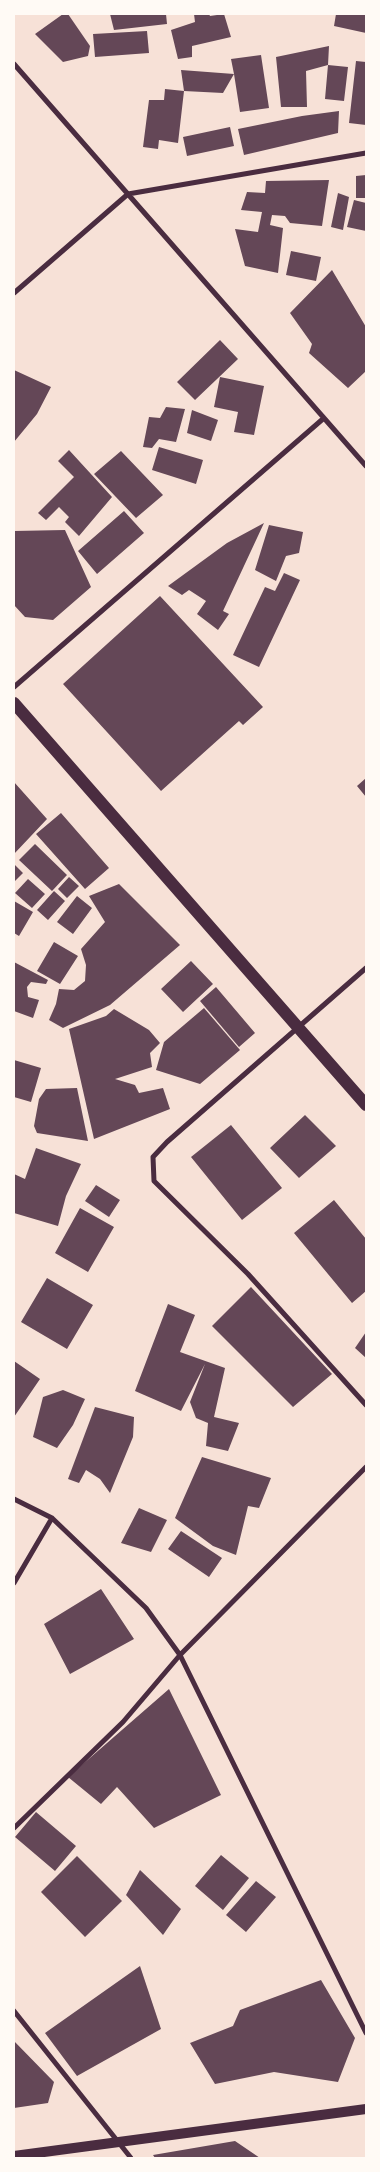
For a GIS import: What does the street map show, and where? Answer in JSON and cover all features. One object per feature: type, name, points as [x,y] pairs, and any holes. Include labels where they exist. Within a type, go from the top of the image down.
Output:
[{"type":"main road","points":[[14,703],[300,1026],[366,1104]]},
{"type":"main road","points":[[14,2156],[366,2109]]},
{"type":"street","points":[[14,64],[366,466]]},
{"type":"street","points":[[14,293],[128,194],[366,153]]},
{"type":"street","points":[[14,687],[324,418]]},
{"type":"street","points":[[366,968],[167,1142],[153,1157],[154,1182],[248,1274],[366,1405]]},
{"type":"street","points":[[14,1828],[123,1722],[180,1655],[366,1467]]},
{"type":"street","points":[[14,1499],[52,1518],[146,1608],[180,1655],[366,2033]]},
{"type":"street","points":[[14,1584],[52,1518]]},
{"type":"street","points":[[14,2011],[131,2158]]},
{"type":"building","points":[[63,14],[68,14],[90,46],[88,56],[63,62],[35,34]]},
{"type":"building","points":[[110,14],[166,14],[167,24],[114,30]]},
{"type":"building","points":[[194,14],[209,14],[210,16],[224,14],[231,37],[192,46],[192,57],[178,59],[171,30],[195,22]]},
{"type":"building","points":[[336,14],[366,14],[366,33],[334,26]]},
{"type":"building","points":[[147,31],[149,53],[95,57],[93,34]]},
{"type":"building","points":[[329,46],[328,65],[306,71],[307,107],[281,107],[276,57]]},
{"type":"building","points":[[261,55],[269,108],[240,112],[231,59]]},
{"type":"building","points":[[356,61],[366,62],[366,125],[349,123]]},
{"type":"building","points":[[328,65],[348,67],[344,101],[325,99]]},
{"type":"building","points":[[181,70],[234,74],[223,93],[184,91]]},
{"type":"building","points":[[165,89],[184,91],[178,143],[159,140],[158,149],[143,147],[149,100],[164,100]]},
{"type":"building","points":[[339,111],[338,133],[244,155],[238,129],[302,116]]},
{"type":"building","points":[[230,127],[234,146],[187,156],[183,137]]},
{"type":"building","points":[[366,175],[366,198],[356,198],[356,176]]},
{"type":"building","points":[[329,180],[322,226],[290,223],[285,216],[272,215],[270,225],[283,228],[278,273],[245,266],[235,229],[258,232],[262,212],[241,210],[247,192],[265,193],[266,181]]},
{"type":"building","points":[[338,193],[349,197],[343,230],[331,227]]},
{"type":"building","points":[[354,200],[366,203],[366,231],[347,227]]},
{"type":"building","points":[[291,251],[321,257],[316,281],[286,275]]},
{"type":"building","points":[[332,270],[366,327],[366,371],[348,388],[309,353],[312,344],[290,313]]},
{"type":"building","points":[[220,340],[238,359],[195,400],[177,382]]},
{"type":"building","points":[[14,370],[51,387],[37,414],[14,442]]},
{"type":"building","points":[[220,377],[264,386],[254,435],[234,432],[238,412],[214,407]]},
{"type":"building","points":[[166,407],[185,409],[176,442],[159,439],[152,448],[143,447],[149,417],[160,418]]},
{"type":"building","points":[[192,410],[218,420],[211,441],[187,433]]},
{"type":"building","points":[[159,447],[203,460],[196,484],[152,470]]},
{"type":"building","points":[[69,450],[112,497],[79,536],[65,522],[69,517],[59,507],[46,520],[38,513],[74,477],[58,461]]},
{"type":"building","points":[[121,451],[163,495],[136,518],[94,474]]},
{"type":"building","points":[[124,511],[144,533],[97,574],[78,551]]},
{"type":"building","points":[[264,523],[223,611],[229,614],[218,630],[197,614],[206,601],[189,590],[182,595],[168,586],[227,543]]},
{"type":"building","points":[[269,525],[303,532],[299,553],[286,556],[276,581],[255,570]]},
{"type":"building","points":[[65,530],[91,587],[53,620],[25,617],[14,605],[14,531]]},
{"type":"building","points":[[284,573],[300,580],[259,667],[233,655],[265,587],[275,591]]},
{"type":"building","points":[[160,596],[263,707],[243,725],[239,721],[161,791],[63,684]]},
{"type":"building","points":[[366,778],[366,797],[357,786]]},
{"type":"building","points":[[14,782],[47,819],[14,854]]},
{"type":"building","points":[[61,813],[109,868],[85,889],[36,834]]},
{"type":"building","points":[[35,844],[67,875],[52,891],[19,860]]},
{"type":"building","points":[[14,864],[23,873],[15,881],[14,879]]},
{"type":"building","points":[[69,877],[79,886],[67,898],[58,889]]},
{"type":"building","points":[[28,879],[45,894],[32,908],[15,893]]},
{"type":"building","points":[[119,884],[180,945],[110,1005],[63,1028],[49,1020],[56,1004],[59,989],[74,990],[85,981],[86,965],[81,949],[105,922],[89,896]]},
{"type":"building","points":[[54,891],[65,901],[48,920],[37,910]]},
{"type":"building","points":[[77,896],[92,908],[73,934],[57,922]]},
{"type":"building","points":[[14,901],[33,912],[19,936],[14,933]]},
{"type":"building","points":[[54,942],[78,956],[60,984],[37,971]]},
{"type":"building","points":[[191,961],[213,984],[183,1012],[161,989]]},
{"type":"building","points":[[14,962],[48,980],[46,984],[31,982],[27,987],[28,997],[39,1000],[33,1018],[14,1011]]},
{"type":"building","points":[[216,987],[255,1033],[239,1047],[200,1001]]},
{"type":"building","points":[[204,1008],[240,1050],[200,1084],[156,1070],[164,1042]]},
{"type":"building","points":[[114,1009],[149,1030],[160,1043],[150,1053],[152,1067],[115,1079],[135,1085],[139,1093],[163,1088],[170,1109],[94,1139],[69,1029],[106,1016]]},
{"type":"building","points":[[14,1060],[41,1068],[31,1102],[14,1097]]},
{"type":"building","points":[[77,1088],[88,1141],[37,1133],[34,1126],[39,1099],[46,1089]]},
{"type":"building","points":[[305,1115],[336,1146],[299,1178],[270,1148]]},
{"type":"building","points":[[231,1125],[282,1188],[242,1220],[191,1157]]},
{"type":"building","points":[[36,1148],[81,1164],[66,1196],[58,1226],[14,1213],[14,1174],[25,1179]]},
{"type":"building","points":[[96,1185],[120,1200],[109,1217],[85,1201]]},
{"type":"building","points":[[334,1200],[366,1239],[366,1291],[352,1303],[294,1233]]},
{"type":"building","points":[[80,1208],[114,1227],[88,1272],[55,1253]]},
{"type":"building","points":[[47,1278],[93,1305],[67,1349],[21,1322]]},
{"type":"building","points":[[251,1287],[332,1374],[293,1407],[212,1326]]},
{"type":"building","points":[[168,1304],[195,1315],[180,1352],[225,1368],[214,1417],[239,1423],[228,1451],[206,1446],[208,1423],[196,1418],[190,1402],[205,1364],[181,1411],[135,1391]]},
{"type":"building","points":[[366,1332],[366,1358],[355,1348]]},
{"type":"building","points":[[14,1361],[40,1379],[14,1417]]},
{"type":"building","points":[[63,1390],[85,1399],[73,1425],[57,1448],[33,1437],[43,1397]]},
{"type":"building","points":[[95,1407],[134,1417],[133,1437],[110,1493],[100,1479],[86,1470],[79,1483],[68,1479]]},
{"type":"building","points":[[202,1457],[271,1478],[259,1508],[248,1506],[236,1555],[213,1546],[175,1518]]},
{"type":"building","points":[[139,1508],[167,1520],[151,1552],[121,1543]]},
{"type":"building","points":[[181,1531],[222,1558],[209,1577],[168,1549]]},
{"type":"building","points":[[101,1589],[134,1639],[70,1674],[44,1624]]},
{"type":"building","points":[[169,1689],[221,1795],[154,1828],[117,1787],[101,1804],[68,1777]]},
{"type":"building","points":[[36,1812],[76,1846],[55,1871],[15,1837]]},
{"type":"building","points":[[221,1855],[249,1878],[223,1910],[195,1886]]},
{"type":"building","points":[[77,1856],[122,1901],[85,1937],[41,1892]]},
{"type":"building","points":[[140,1870],[181,1909],[163,1935],[126,1895]]},
{"type":"building","points":[[256,1881],[276,1897],[246,1932],[226,1915]]},
{"type":"building","points":[[140,1966],[161,2029],[77,2076],[45,2033]]},
{"type":"building","points":[[321,1980],[355,2038],[338,2082],[274,2072],[215,2084],[190,2043],[233,2026],[240,2010]]},
{"type":"building","points":[[14,2041],[54,2082],[48,2103],[14,2108]]},
{"type":"building","points":[[235,2141],[260,2158],[155,2158],[153,2155]]}]
